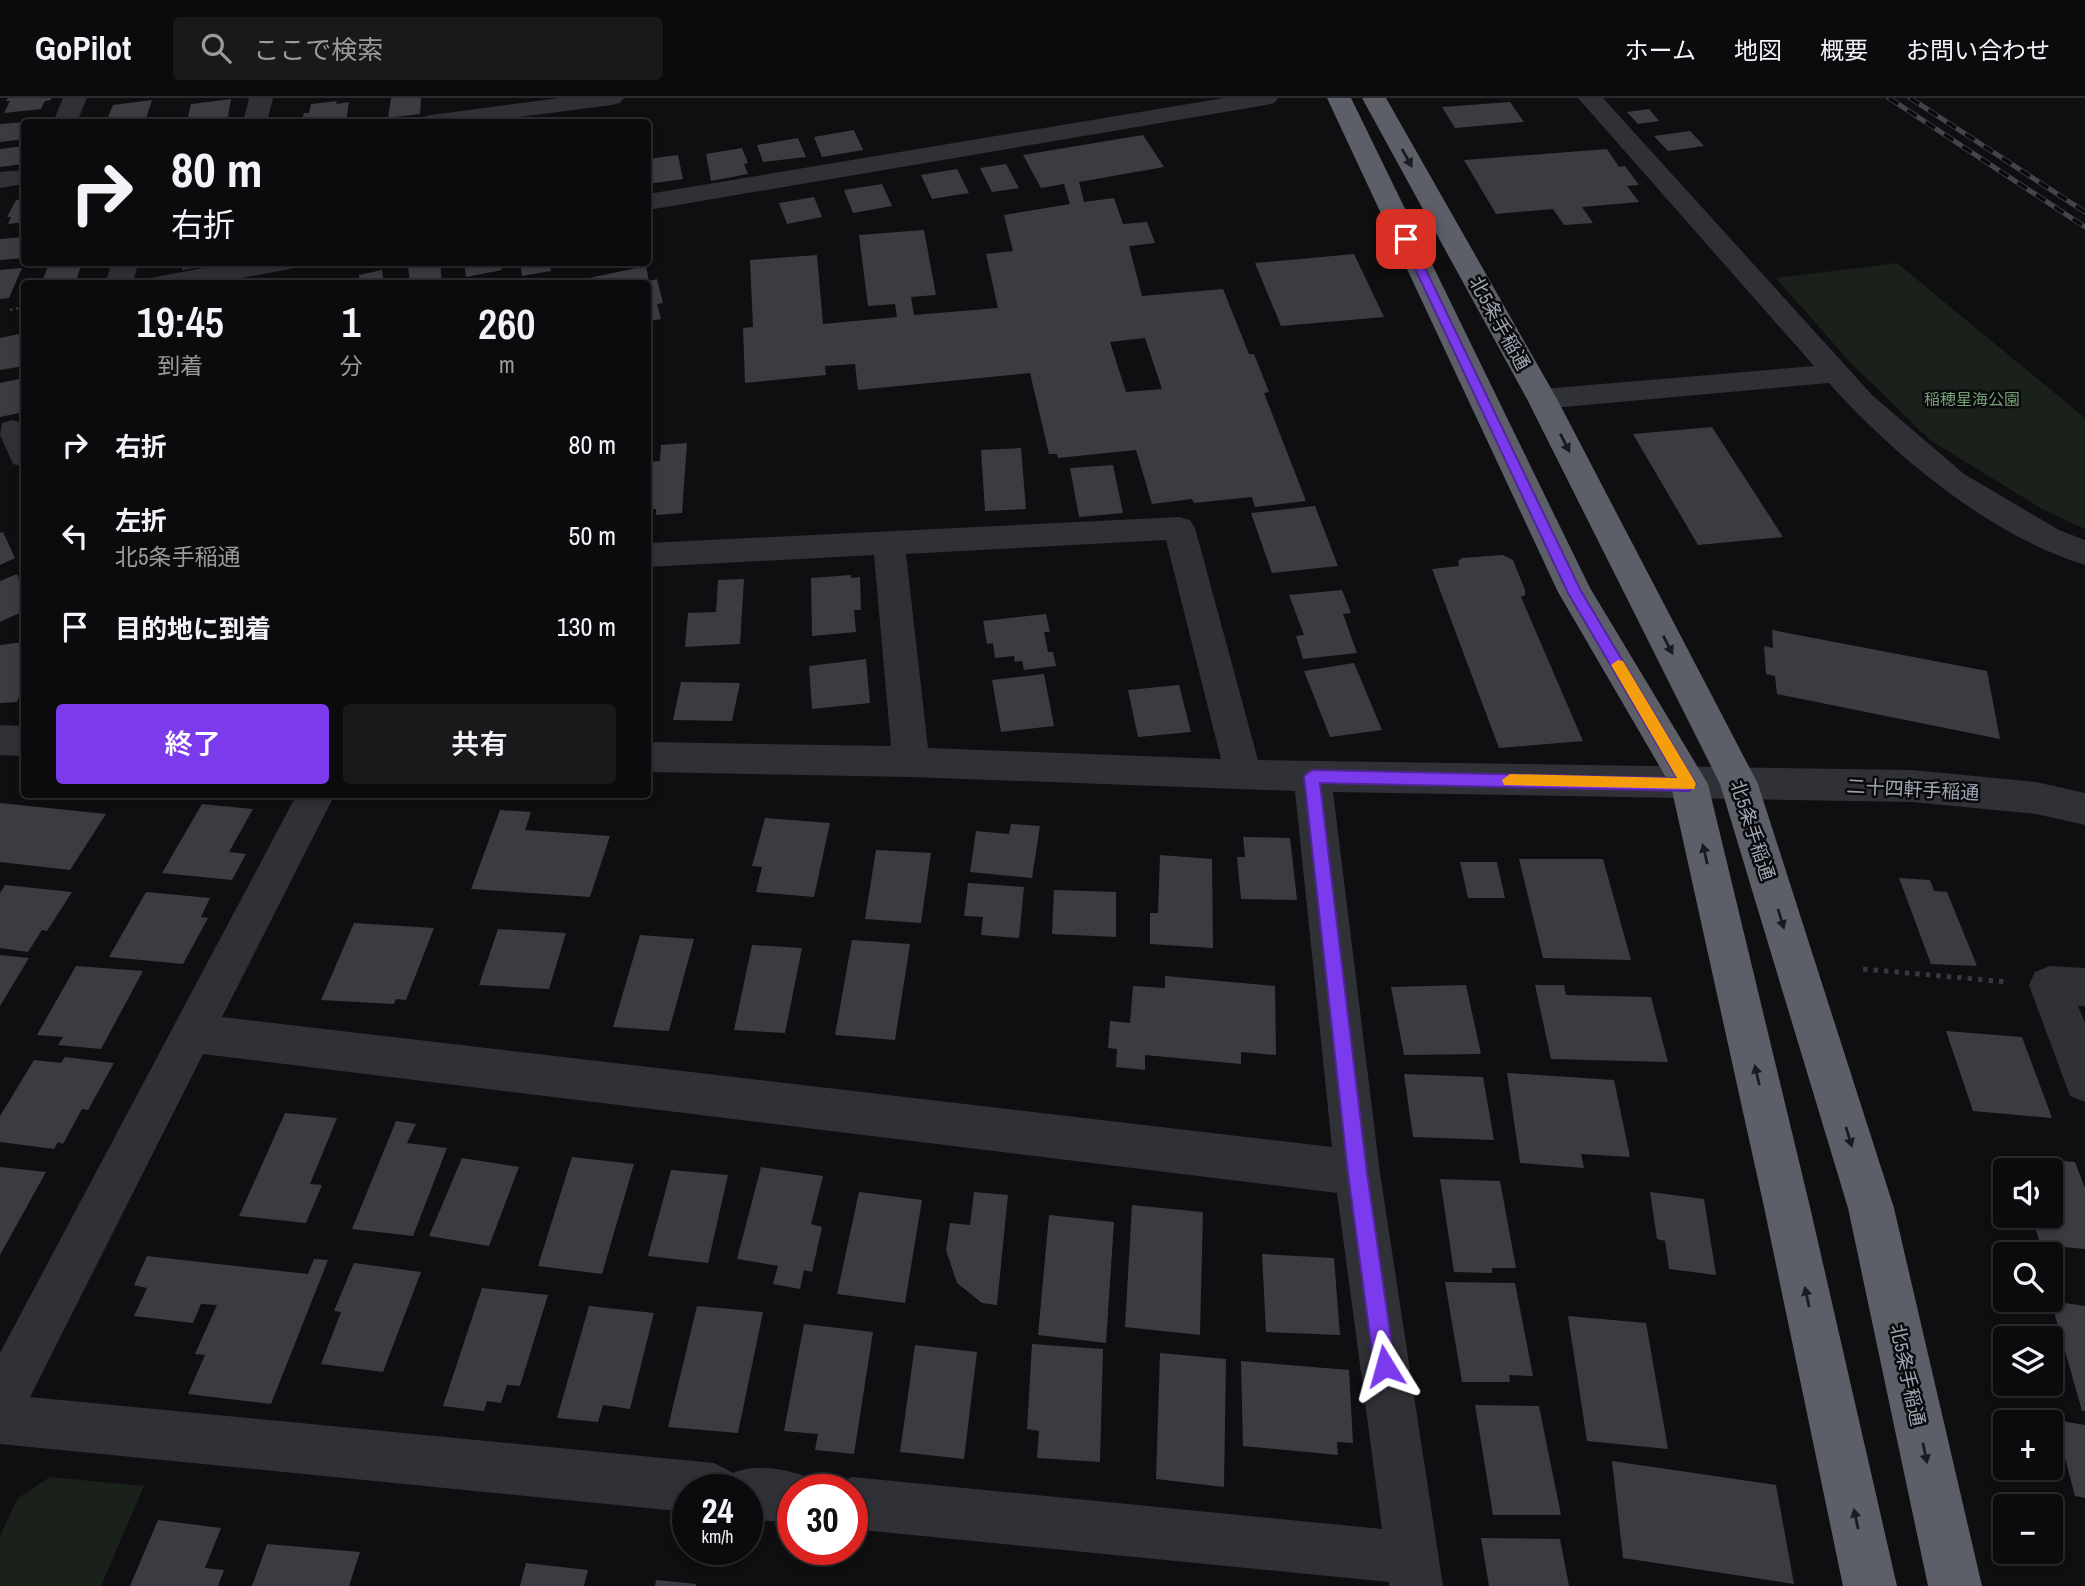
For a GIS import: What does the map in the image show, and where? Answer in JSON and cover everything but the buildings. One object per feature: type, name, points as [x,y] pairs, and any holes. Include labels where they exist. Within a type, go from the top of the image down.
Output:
[{"type":"highway","points":[[1339,98],[1575,593],[1689,784],[1787,1207],[1870,1586]]},
{"type":"highway","name":"北5条手稲通","points":[[1374,98],[1542,399],[1740,784],[1871,1208],[1955,1586]]},
{"type":"street","points":[[66,119],[75,98]]},
{"type":"street","points":[[256,119],[261,98]]},
{"type":"street","points":[[651,201],[1266,98]]},
{"type":"street","points":[[1590,98],[1863,403],[1953,482],[2048,538],[2085,553]]},
{"type":"street","points":[[444,113],[609,99],[612,119]]},
{"type":"street","points":[[0,180],[21,177]]},
{"type":"street","points":[[183,280],[262,266]]},
{"type":"street","points":[[1542,399],[1837,373]]},
{"type":"street","points":[[651,555],[1179,527],[1244,775]]},
{"type":"street","points":[[889,542],[911,762]]},
{"type":"street","points":[[0,740],[21,741]]},
{"type":"street","name":"二十四軒手稲通","points":[[651,757],[911,762],[1244,775],[1912,786],[2036,798],[2085,809]]},
{"type":"street","points":[[868,1505],[1414,1572],[1357,1173],[1312,776]]},
{"type":"street","points":[[0,1404],[314,798]]},
{"type":"street","points":[[2085,987],[2050,985],[2085,1081]]},
{"type":"street","points":[[192,1033],[1357,1173]]},
{"type":"street","points":[[0,1419],[672,1485]]},
{"type":"path","points":[[10,310],[21,308]]},
{"type":"path","points":[[1863,969],[2012,982]]},
{"type":"green space","name":"稲穂星海公園","points":[[1897,263],[2085,418],[2085,529],[2042,509],[1930,440],[1848,360],[1776,278]]},
{"type":"green space","points":[[50,1477],[144,1486],[101,1586],[0,1586],[0,1536],[18,1498]]},
{"type":"railway","points":[[1889,98],[2085,227]]},
{"type":"railway","points":[[1910,98],[2085,212]]},
{"type":"slow traffic","points":[[1510,780],[1689,784],[1618,665]]},
{"type":"route","points":[[1385,1366],[1357,1173],[1312,776],[1689,784],[1575,593],[1406,239]]}]
